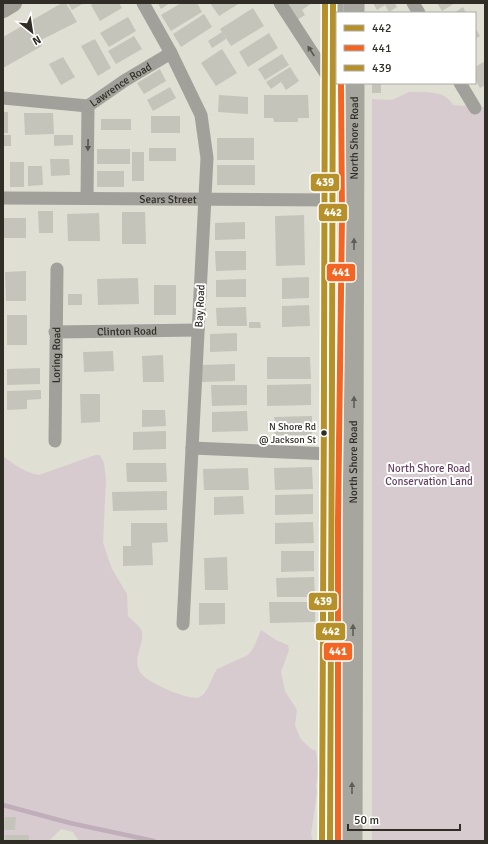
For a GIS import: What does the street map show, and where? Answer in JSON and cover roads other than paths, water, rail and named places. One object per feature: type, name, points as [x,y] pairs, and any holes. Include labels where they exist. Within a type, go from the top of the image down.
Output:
[{"type":"highway","name":"North Shore Road","points":[[330,841],[331,454],[334,200],[332,83],[333,3]]},
{"type":"highway","name":"North Shore Road","points":[[352,841],[354,84]]},
{"type":"main road","points":[[3,9],[13,3]]},
{"type":"street","name":"Bay Road","points":[[143,3],[171,53],[201,116],[207,158],[183,624]]},
{"type":"street","points":[[280,3],[332,83]]},
{"type":"street","points":[[413,3],[418,12]]},
{"type":"street","name":"Lawrence Road","points":[[87,198],[88,106],[111,89],[171,53]]},
{"type":"street","points":[[461,84],[475,108]]},
{"type":"street","points":[[3,98],[88,106]]},
{"type":"street","name":"Sears Street","points":[[3,198],[334,200]]},
{"type":"street","name":"Loring Road","points":[[55,441],[55,332],[57,269]]},
{"type":"street","name":"Clinton Road","points":[[55,332],[198,330]]},
{"type":"street","points":[[192,448],[331,454]]},
{"type":"waterway","points":[[3,805],[70,823],[154,841]]},
{"type":"place","name":"N Shore Rd @ Jackson St","points":[[324,433]]},
{"type":"park label","name":"North Shore Road Conservation Land","points":[[429,474]]}]
